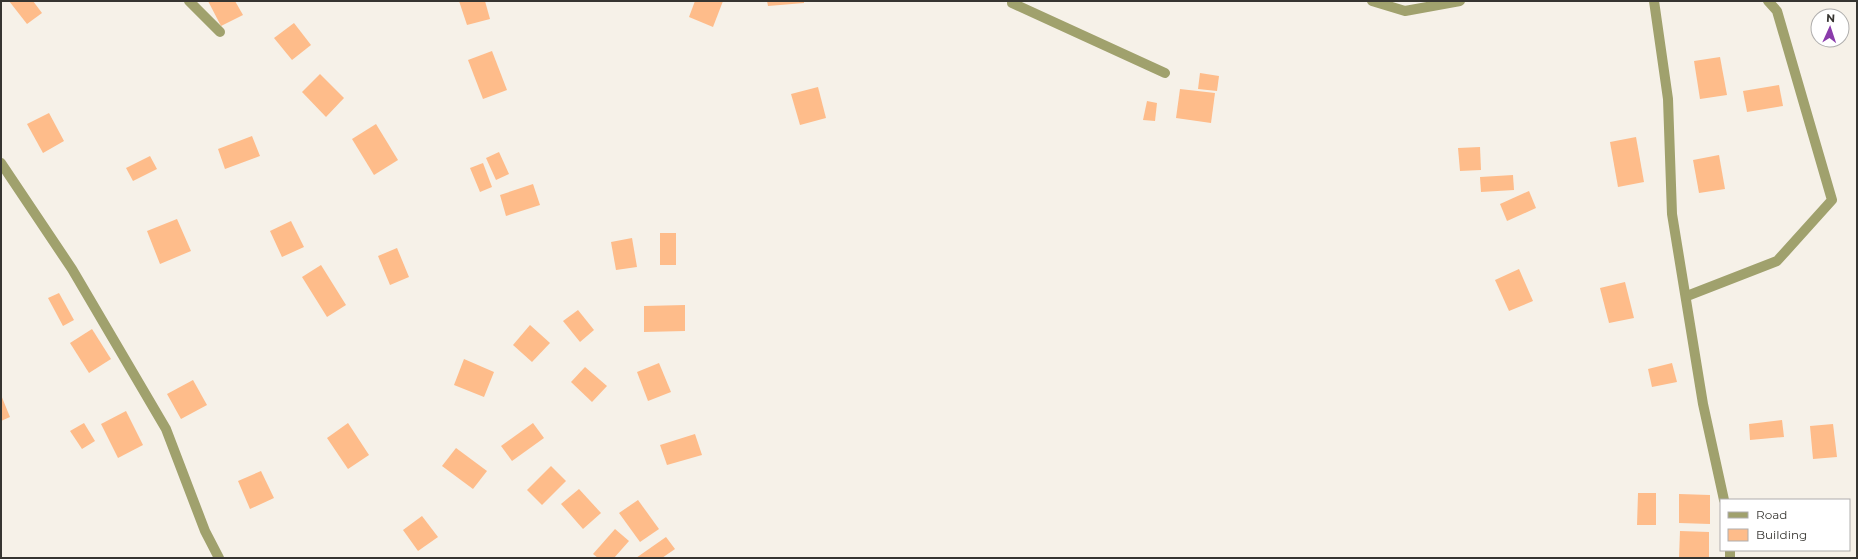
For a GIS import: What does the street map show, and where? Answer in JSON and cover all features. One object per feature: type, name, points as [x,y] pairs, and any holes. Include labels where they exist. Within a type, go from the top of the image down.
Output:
[{"type":"street","points":[[189,1],[220,32]]},
{"type":"street","points":[[1012,1],[1012,3],[1165,73]]},
{"type":"street","points":[[1372,1],[1405,11],[1460,1]]},
{"type":"street","points":[[1654,1],[1668,99],[1672,214],[1703,404],[1724,499]]},
{"type":"street","points":[[1686,296],[1777,261],[1832,200],[1777,11],[1768,1]]},
{"type":"street","points":[[1,163],[72,269],[166,429],[205,531],[219,558]]},
{"type":"building","points":[[9,1],[33,1],[42,13],[27,24]]},
{"type":"building","points":[[208,1],[235,1],[243,15],[221,26]]},
{"type":"building","points":[[459,1],[485,1],[490,19],[467,25]]},
{"type":"building","points":[[695,1],[723,1],[713,27],[689,17]]},
{"type":"building","points":[[767,1],[804,1],[804,3],[768,6]]},
{"type":"building","points":[[294,23],[311,45],[292,60],[274,38]]},
{"type":"building","points":[[492,51],[507,90],[483,99],[468,60]]},
{"type":"building","points":[[1720,57],[1727,95],[1700,99],[1694,61]]},
{"type":"building","points":[[1200,73],[1219,76],[1217,91],[1198,89]]},
{"type":"building","points":[[320,74],[344,98],[326,117],[302,92]]},
{"type":"building","points":[[1779,85],[1783,106],[1747,112],[1743,91]]},
{"type":"building","points":[[818,87],[826,118],[800,125],[791,94]]},
{"type":"building","points":[[1180,89],[1215,93],[1211,123],[1176,118]]},
{"type":"building","points":[[1147,101],[1157,103],[1155,121],[1143,120]]},
{"type":"building","points":[[49,113],[64,141],[43,153],[27,124]]},
{"type":"building","points":[[376,124],[398,160],[374,175],[352,139]]},
{"type":"building","points":[[252,136],[260,156],[225,169],[218,149]]},
{"type":"building","points":[[1636,137],[1644,182],[1618,187],[1610,142]]},
{"type":"building","points":[[1480,147],[1481,170],[1460,171],[1458,148]]},
{"type":"building","points":[[499,152],[509,174],[496,180],[486,158]]},
{"type":"building","points":[[1719,155],[1725,189],[1699,193],[1693,160]]},
{"type":"building","points":[[150,156],[157,169],[133,181],[126,168]]},
{"type":"building","points":[[483,163],[492,187],[480,192],[470,168]]},
{"type":"building","points":[[1513,175],[1514,190],[1481,192],[1480,177]]},
{"type":"building","points":[[533,184],[540,205],[506,216],[500,195]]},
{"type":"building","points":[[1529,191],[1536,208],[1507,221],[1500,204]]},
{"type":"building","points":[[177,219],[191,251],[160,264],[147,231]]},
{"type":"building","points":[[291,221],[304,247],[282,257],[270,231]]},
{"type":"building","points":[[660,233],[676,233],[676,265],[660,265]]},
{"type":"building","points":[[632,238],[637,267],[616,270],[611,242]]},
{"type":"building","points":[[397,248],[409,277],[390,285],[378,256]]},
{"type":"building","points":[[321,265],[346,305],[327,317],[302,277]]},
{"type":"building","points":[[1519,269],[1533,301],[1509,311],[1495,280]]},
{"type":"building","points":[[1625,282],[1634,318],[1609,323],[1600,288]]},
{"type":"building","points":[[59,293],[74,320],[63,326],[48,298]]},
{"type":"building","points":[[685,305],[685,331],[644,332],[644,306]]},
{"type":"building","points":[[578,310],[594,330],[580,342],[563,321]]},
{"type":"building","points":[[530,325],[550,343],[532,362],[513,345]]},
{"type":"building","points":[[92,329],[111,359],[89,373],[70,343]]},
{"type":"building","points":[[464,359],[494,372],[484,397],[454,385]]},
{"type":"building","points":[[659,363],[671,392],[648,401],[637,372]]},
{"type":"building","points":[[1672,363],[1677,382],[1652,387],[1648,369]]},
{"type":"building","points":[[585,367],[607,386],[592,402],[571,382]]},
{"type":"building","points":[[193,380],[207,405],[181,419],[167,394]]},
{"type":"building","points":[[1,395],[10,417],[1,421]]},
{"type":"building","points":[[126,411],[143,445],[118,458],[101,424]]},
{"type":"building","points":[[1782,420],[1784,437],[1750,440],[1749,424]]},
{"type":"building","points":[[84,423],[95,441],[82,449],[70,431]]},
{"type":"building","points":[[348,423],[369,455],[348,469],[327,438]]},
{"type":"building","points":[[533,423],[544,438],[512,461],[501,446]]},
{"type":"building","points":[[1833,424],[1837,457],[1813,459],[1810,426]]},
{"type":"building","points":[[695,434],[702,455],[667,465],[660,445]]},
{"type":"building","points":[[456,448],[487,471],[473,489],[442,466]]},
{"type":"building","points":[[551,466],[566,481],[542,505],[527,490]]},
{"type":"building","points":[[261,471],[274,498],[250,509],[238,481]]},
{"type":"building","points":[[579,489],[601,513],[583,529],[561,504]]},
{"type":"building","points":[[1638,493],[1656,493],[1656,525],[1637,525]]},
{"type":"building","points":[[1679,494],[1710,495],[1710,524],[1679,523]]},
{"type":"building","points":[[638,500],[659,529],[640,542],[619,513]]},
{"type":"building","points":[[422,516],[438,537],[418,551],[403,530]]},
{"type":"building","points":[[615,529],[629,541],[614,558],[598,558],[593,554]]},
{"type":"building","points":[[1680,531],[1709,532],[1709,558],[1679,558]]},
{"type":"building","points":[[666,537],[675,549],[662,558],[636,558]]}]
